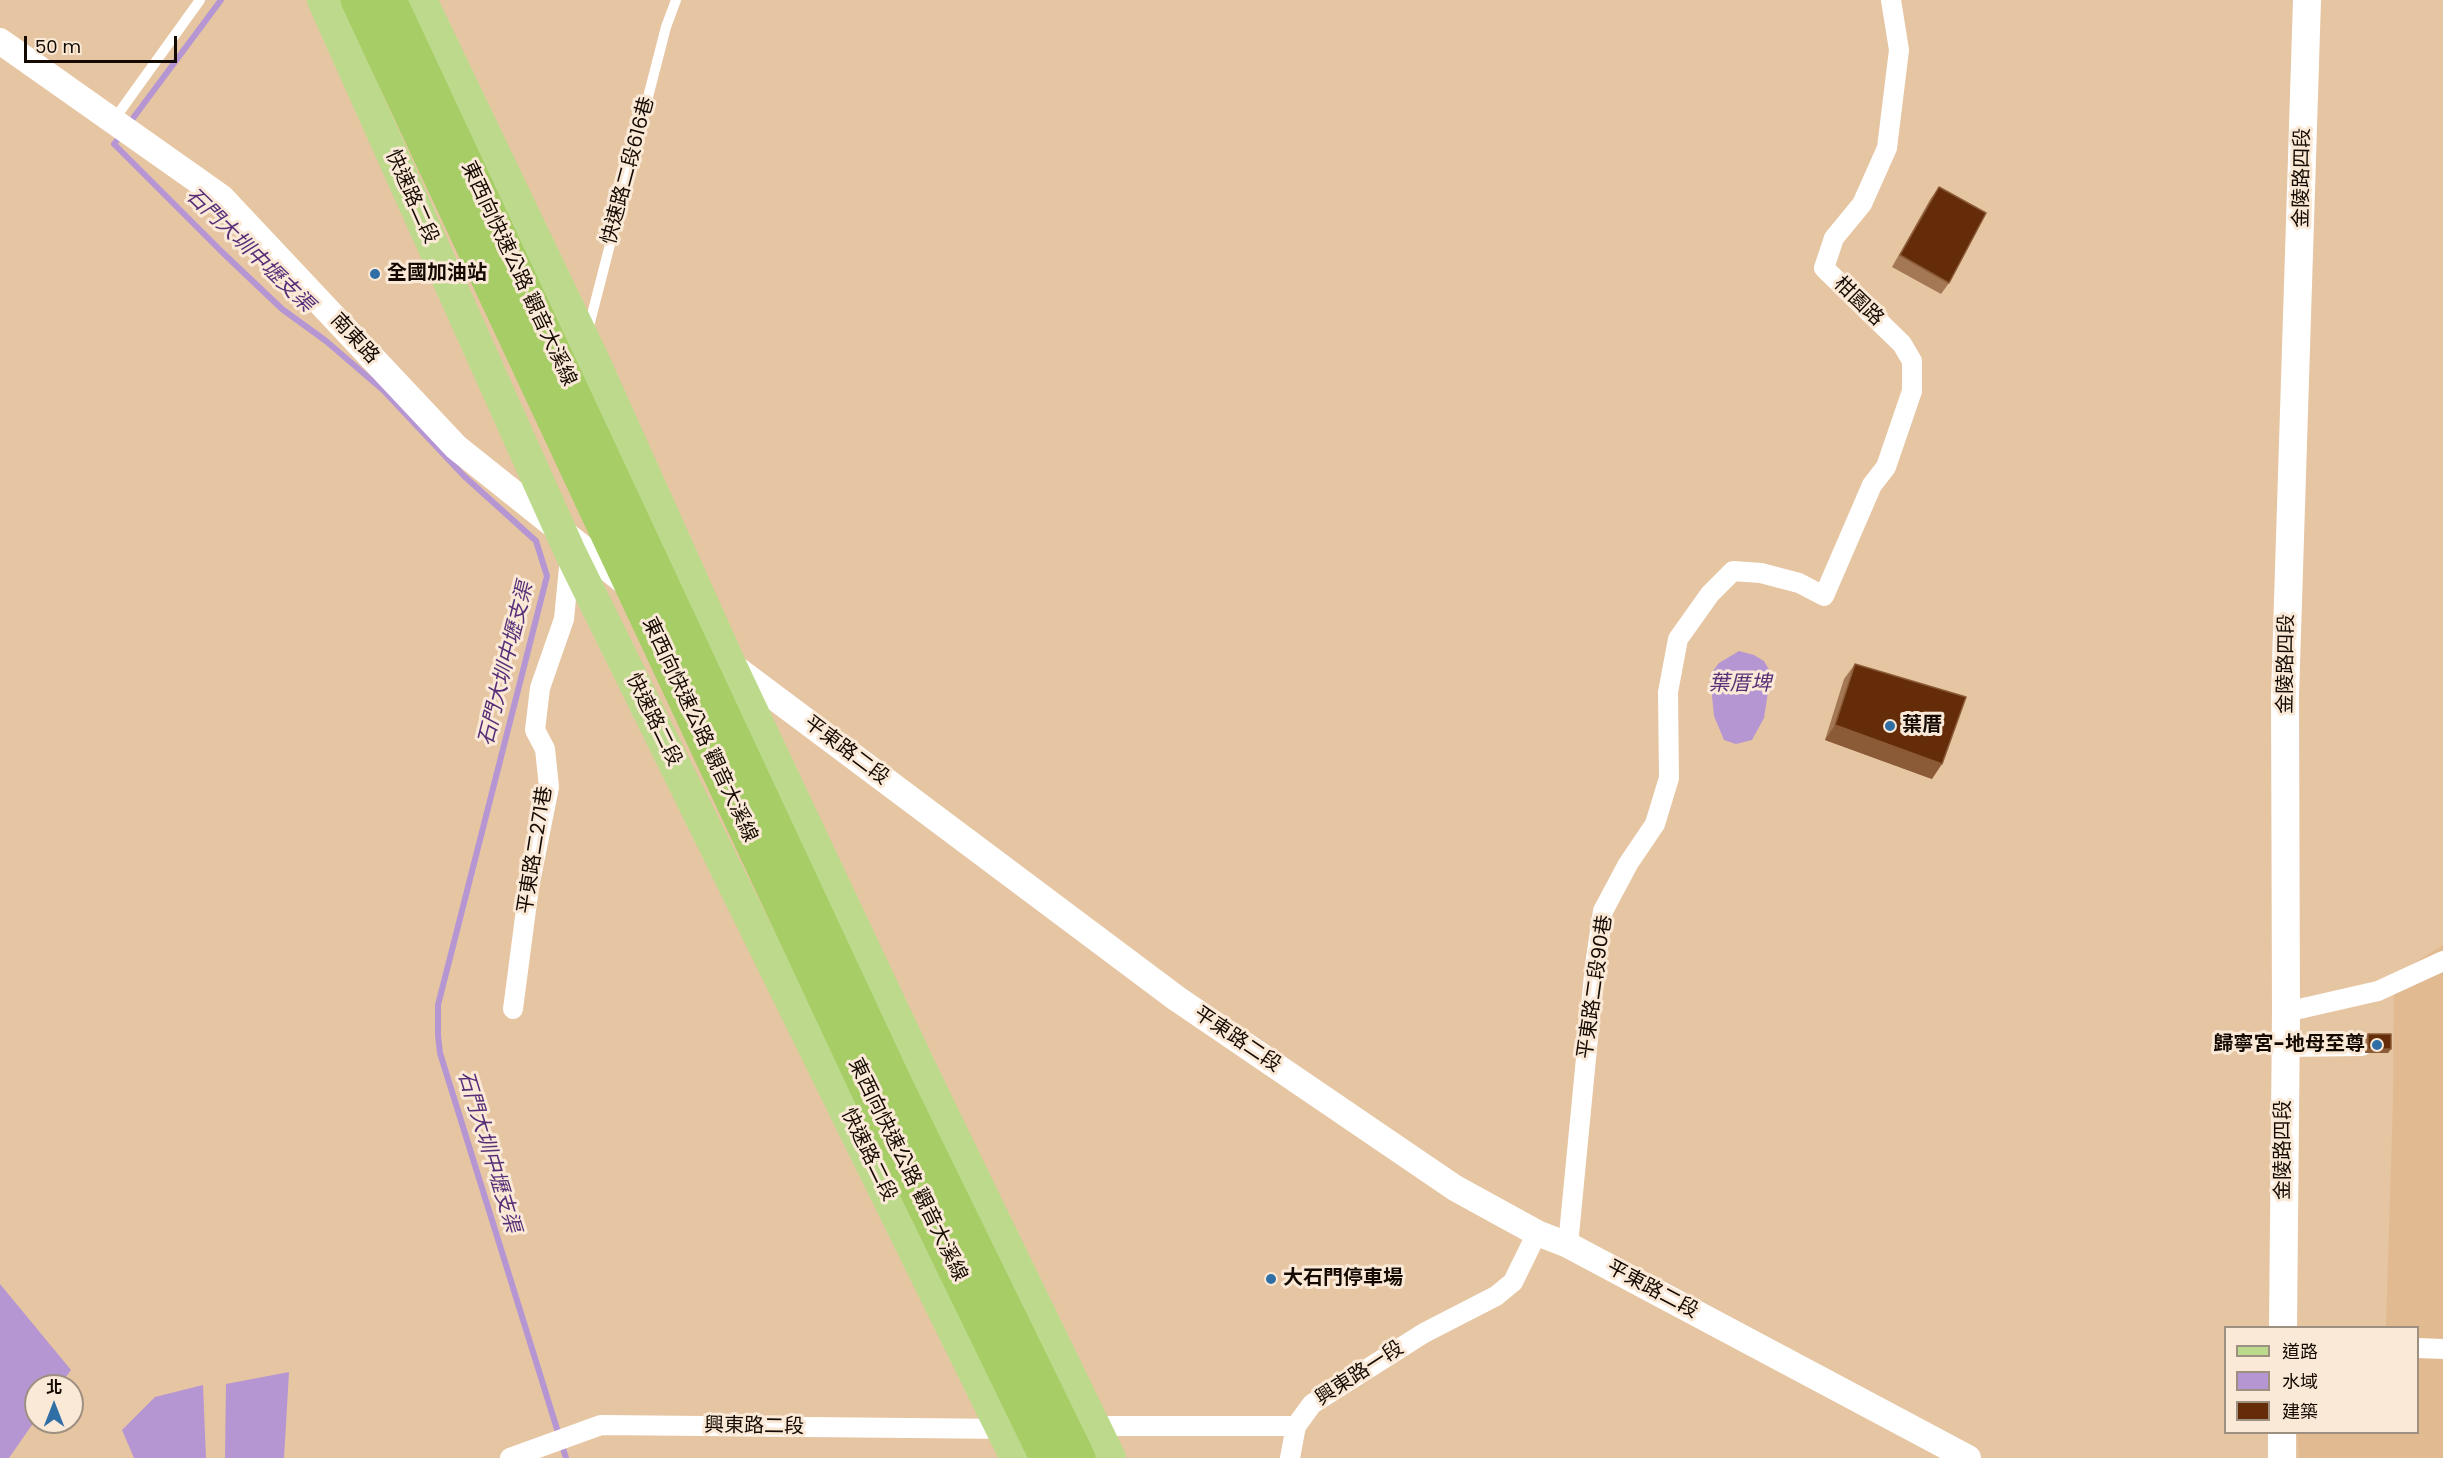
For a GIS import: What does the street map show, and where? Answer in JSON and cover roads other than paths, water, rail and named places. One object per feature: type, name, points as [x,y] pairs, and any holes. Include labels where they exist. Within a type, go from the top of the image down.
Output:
[{"type":"highway","name":"東西向快速公路 觀音大溪線","points":[[357,0],[874,1104],[1046,1458]]},
{"type":"highway","name":"東西向快速公路 觀音大溪線","points":[[390,0],[902,1095],[1079,1458]]},
{"type":"main road","name":"快速路二段","points":[[322,0],[566,543],[1006,1445]]},
{"type":"main road","points":[[421,0],[585,342],[730,664],[916,1060],[1094,1425],[1114,1454]]},
{"type":"main road","name":"金陵路四段","points":[[2283,1326],[2286,1012],[2285,696],[2307,0]]},
{"type":"main road","points":[[2282,1434],[2282,1458]]},
{"type":"street","name":"柑園路","points":[[1824,596],[1872,485],[1886,467],[1912,391],[1912,361],[1902,345],[1824,268],[1834,238],[1862,204],[1887,148],[1899,50],[1891,0]]},
{"type":"street","name":"南東路","points":[[0,41],[221,197],[456,447],[566,543]]},
{"type":"street","name":"平東路二段","points":[[566,543],[1176,999],[1455,1188],[1537,1233],[1568,1245],[1968,1458]]},
{"type":"street","name":"平東路二271巷","points":[[513,1009],[529,887],[549,787],[545,749],[535,730],[540,688],[564,619],[566,543]]},
{"type":"street","name":"平東路二段90巷","points":[[1568,1245],[1595,965],[1603,911],[1628,864],[1655,824],[1669,778],[1668,692],[1678,639],[1710,594],[1733,571],[1761,573],[1798,584],[1824,596]]},
{"type":"street","points":[[2286,1012],[2378,991],[2443,961]]},
{"type":"street","points":[[2284,1047],[2362,1046]]},
{"type":"street","name":"興東路一段","points":[[1296,1426],[1312,1404],[1424,1333],[1496,1296],[1513,1282],[1537,1233]]},
{"type":"street","points":[[2419,1348],[2443,1349]]},
{"type":"street","name":"興東路二段","points":[[510,1458],[601,1425],[1006,1445]]},
{"type":"street","points":[[1006,1445],[1094,1425],[1296,1426],[1290,1458]]},
{"type":"lane","points":[[121,127],[200,0]]},
{"type":"lane","name":"快速路二段616巷","points":[[585,342],[666,27],[676,0]]},
{"type":"water","name":"葉厝埤","points":[[1739,651],[1754,655],[1764,661],[1771,673],[1764,718],[1752,740],[1736,744],[1724,740],[1714,716],[1710,675],[1719,663]]},
{"type":"water","points":[[0,1284],[71,1370],[68,1374],[24,1374],[26,1434],[9,1458],[0,1458]]},
{"type":"water","points":[[289,1372],[284,1458],[225,1458],[226,1384]]},
{"type":"water","points":[[203,1385],[206,1458],[134,1458],[122,1430],[155,1397]]},
{"type":"waterway","name":"石門大圳中壢支渠","points":[[128,125],[221,0]]},
{"type":"waterway","name":"石門大圳中壢支渠","points":[[122,134],[114,144],[222,252],[282,309],[326,341],[383,390],[464,476],[536,541],[547,576],[438,1005],[438,1035],[440,1053],[566,1458]]},
{"type":"place","name":"全國加油站","points":[[375,274]]},
{"type":"place","name":"葉厝","points":[[1890,726]]},
{"type":"place","name":"歸寧宮-地母至尊","points":[[2377,1045]]},
{"type":"place","name":"大石門停車場","points":[[1271,1279]]}]
